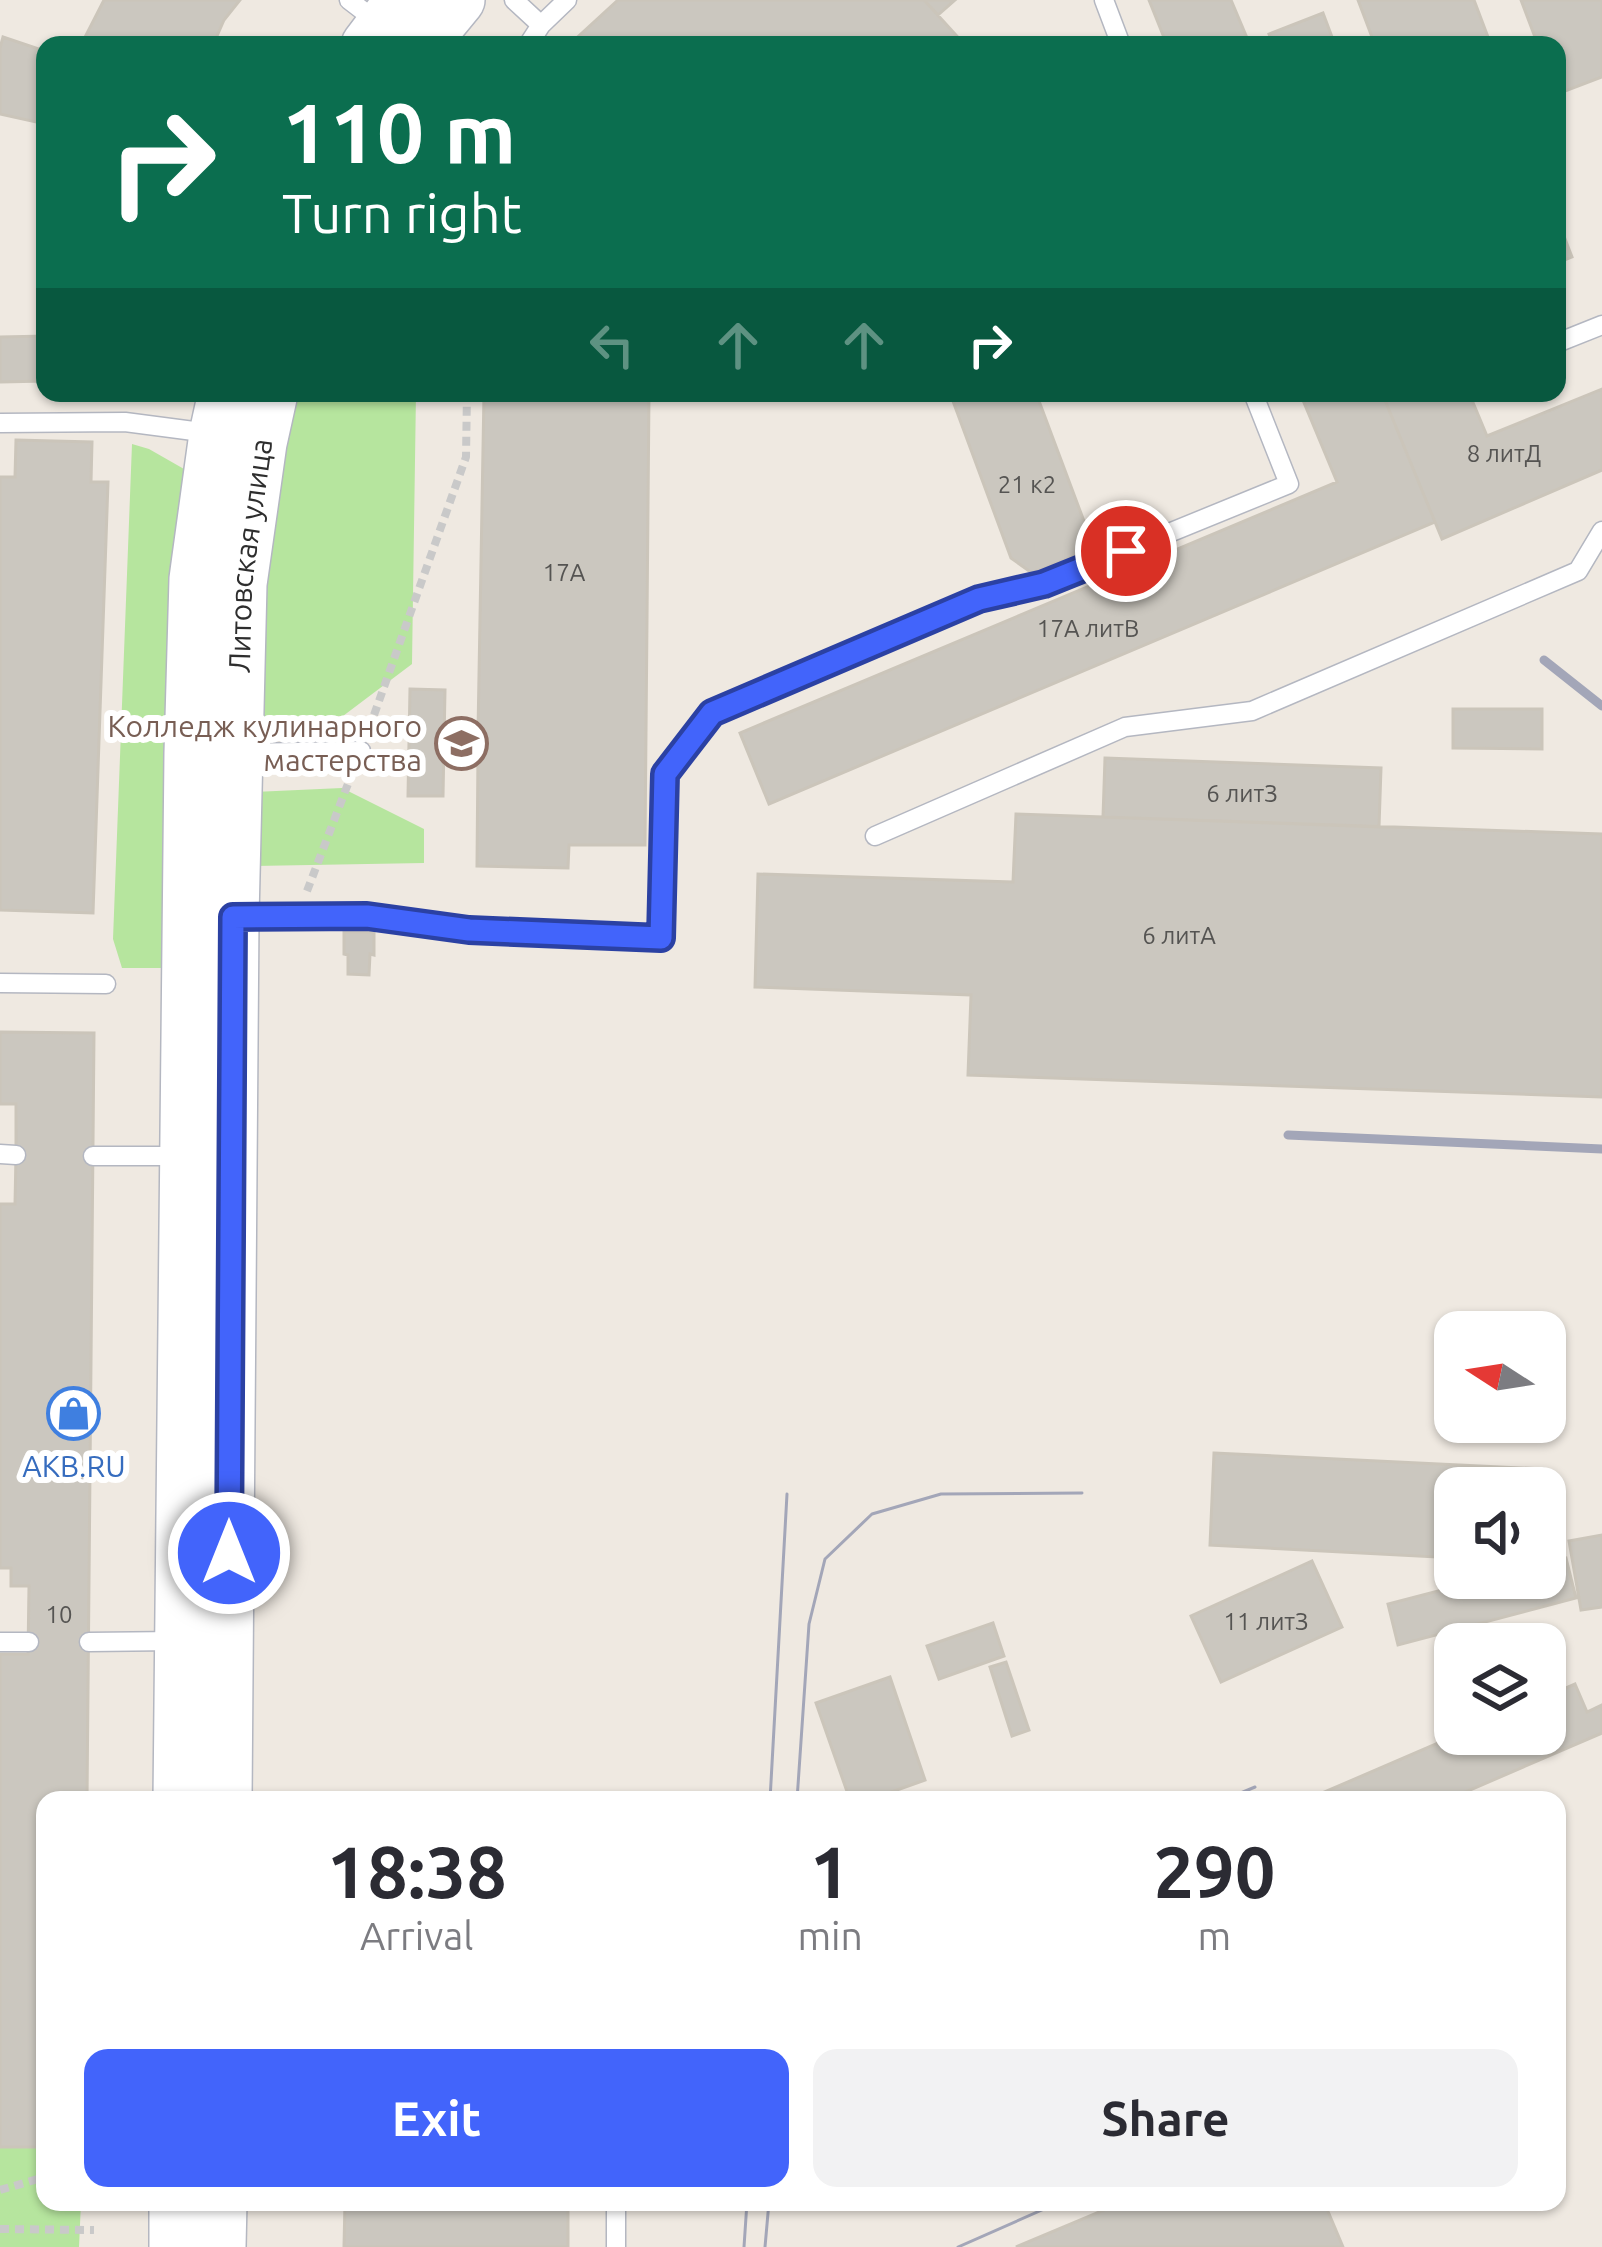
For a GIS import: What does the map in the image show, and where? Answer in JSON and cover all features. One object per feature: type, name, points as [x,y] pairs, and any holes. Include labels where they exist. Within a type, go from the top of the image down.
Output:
[{"type":"street","points":[[386,25],[459,0]]},
{"type":"street","name":"Литовская улица","points":[[180,1791],[204,1641],[213,753],[196,579],[233,423],[260,402]]},
{"type":"street","name":"Литовская улица","points":[[204,1641],[225,1791]]},
{"type":"street","points":[[175,2211],[175,2247]]},
{"type":"street","points":[[220,2247],[221,2211]]},
{"type":"lane","points":[[514,0],[541,25]]},
{"type":"lane","points":[[534,36],[567,0]]},
{"type":"lane","points":[[1104,0],[1118,36]]},
{"type":"lane","points":[[1566,339],[1602,325]]},
{"type":"lane","points":[[210,917],[367,916],[469,930],[661,938],[665,774],[712,713],[979,599],[1044,584],[1289,484],[1257,402]]},
{"type":"lane","points":[[0,423],[233,423]]},
{"type":"lane","points":[[875,836],[1125,727],[1252,711],[1578,571],[1602,531]]},
{"type":"lane","points":[[213,753],[361,751]]},
{"type":"lane","points":[[0,983],[106,984]]},
{"type":"lane","points":[[93,1156],[209,1156]]},
{"type":"lane","points":[[88,1642],[204,1641]]},
{"type":"lane","points":[[0,1642],[29,1642]]},
{"type":"lane","points":[[616,2211],[616,2247]]},
{"type":"path","points":[[297,916],[466,457],[467,402]]},
{"type":"path","points":[[0,2190],[36,2180]]},
{"type":"path","points":[[0,2229],[94,2230]]},
{"type":"green space","points":[[292,402],[416,402],[412,664],[343,716],[258,717],[258,605]]},
{"type":"green space","points":[[132,444],[184,469],[172,575],[164,968],[122,968],[113,939]]},
{"type":"green space","points":[[342,788],[424,829],[424,863],[252,866],[253,792]]},
{"type":"green space","points":[[0,2147],[36,2147],[36,2211],[81,2211],[79,2247],[0,2247]]},
{"type":"building","points":[[104,0],[240,0],[217,36],[86,36]]},
{"type":"building","points":[[618,0],[924,0],[957,36],[579,36]]},
{"type":"building","points":[[924,0],[955,0],[938,15]]},
{"type":"building","points":[[1149,0],[1231,0],[1246,36],[1163,36]]},
{"type":"building","points":[[1358,0],[1474,0],[1488,36],[1372,36]]},
{"type":"building","points":[[1521,0],[1602,0],[1602,77],[1566,91],[1566,36],[1535,36]]},
{"type":"building","points":[[1323,13],[1332,36],[1270,36]]},
{"type":"building","points":[[3,37],[36,48],[36,122],[0,114]]},
{"type":"building","points":[[36,336],[36,381],[0,382],[0,337]]},
{"type":"building","points":[[1602,389],[1602,470],[1442,539],[1386,402],[1473,402],[1487,436]]},
{"type":"building","points":[[484,402],[649,402],[645,845],[569,845],[568,868],[477,866],[478,754],[444,753],[444,732],[478,732]]},
{"type":"building","points":[[953,402],[1039,402],[1094,548],[1032,573],[1011,558]]},
{"type":"building","points":[[1304,402],[1386,402],[1435,522],[769,804],[740,733],[1337,482]]},
{"type":"building","points":[[16,440],[92,442],[91,482],[108,482],[93,913],[0,910],[0,477],[15,477]]},
{"type":"building","points":[[410,689],[445,690],[443,796],[408,796]]},
{"type":"building","points":[[1453,709],[1542,709],[1542,749],[1453,748]]},
{"type":"building","points":[[1105,758],[1381,768],[1379,827],[1103,817]]},
{"type":"building","points":[[1016,814],[1602,834],[1602,1097],[968,1075],[971,995],[755,987],[758,874],[1013,882]]},
{"type":"building","points":[[344,932],[374,932],[369,975],[348,974]]},
{"type":"building","points":[[0,1032],[94,1033],[87,1791],[36,1791],[36,2147],[0,2147],[0,1654],[28,1654],[29,1586],[11,1586],[11,1568],[0,1568],[0,1204],[15,1204],[16,1104],[0,1104]]},
{"type":"building","points":[[1214,1453],[1502,1467],[1434,1467],[1434,1557],[1210,1545]]},
{"type":"building","points":[[1602,1535],[1602,1607],[1581,1610],[1569,1541]]},
{"type":"building","points":[[1566,1558],[1576,1598],[1481,1623],[1434,1623],[1434,1635],[1398,1645],[1388,1604],[1434,1592],[1434,1599],[1566,1599]]},
{"type":"building","points":[[1312,1561],[1342,1627],[1221,1682],[1191,1616]]},
{"type":"building","points":[[993,1623],[1004,1656],[939,1679],[927,1646]]},
{"type":"building","points":[[1006,1662],[1029,1730],[1012,1736],[990,1667]]},
{"type":"building","points":[[890,1677],[925,1780],[894,1791],[847,1791],[816,1703]]},
{"type":"building","points":[[1575,1684],[1587,1712],[1602,1705],[1602,1733],[1566,1749],[1566,1688]]},
{"type":"building","points":[[1434,1745],[1434,1755],[1551,1755],[1468,1791],[1327,1791]]},
{"type":"building","points":[[345,2211],[568,2211],[568,2247],[344,2247]]},
{"type":"building","points":[[1102,2211],[1328,2211],[1343,2247],[1016,2247]]},
{"type":"tram line","points":[[798,1791],[809,1624],[825,1559],[872,1514],[941,1494],[1082,1493]]},
{"type":"tram line","points":[[770,1791],[787,1494]]},
{"type":"tram line","points":[[1245,1791],[1255,1787]]},
{"type":"tram line","points":[[744,2247],[746,2211]]},
{"type":"tram line","points":[[765,2247],[768,2211]]},
{"type":"tram line","points":[[958,2247],[1040,2211]]},
{"type":"railway","points":[[1544,660],[1602,706]]},
{"type":"railway","points":[[1288,1135],[1602,1149]]},
{"type":"place","name":"Колледж кулинарного мастерства","points":[[461,743]]},
{"type":"place","name":"AKB.RU","points":[[74,1414]]},
{"type":"route","points":[[229,1553],[233,917],[367,916],[469,930],[661,938],[665,774],[712,713],[979,599],[1044,584],[1126,551]]}]
